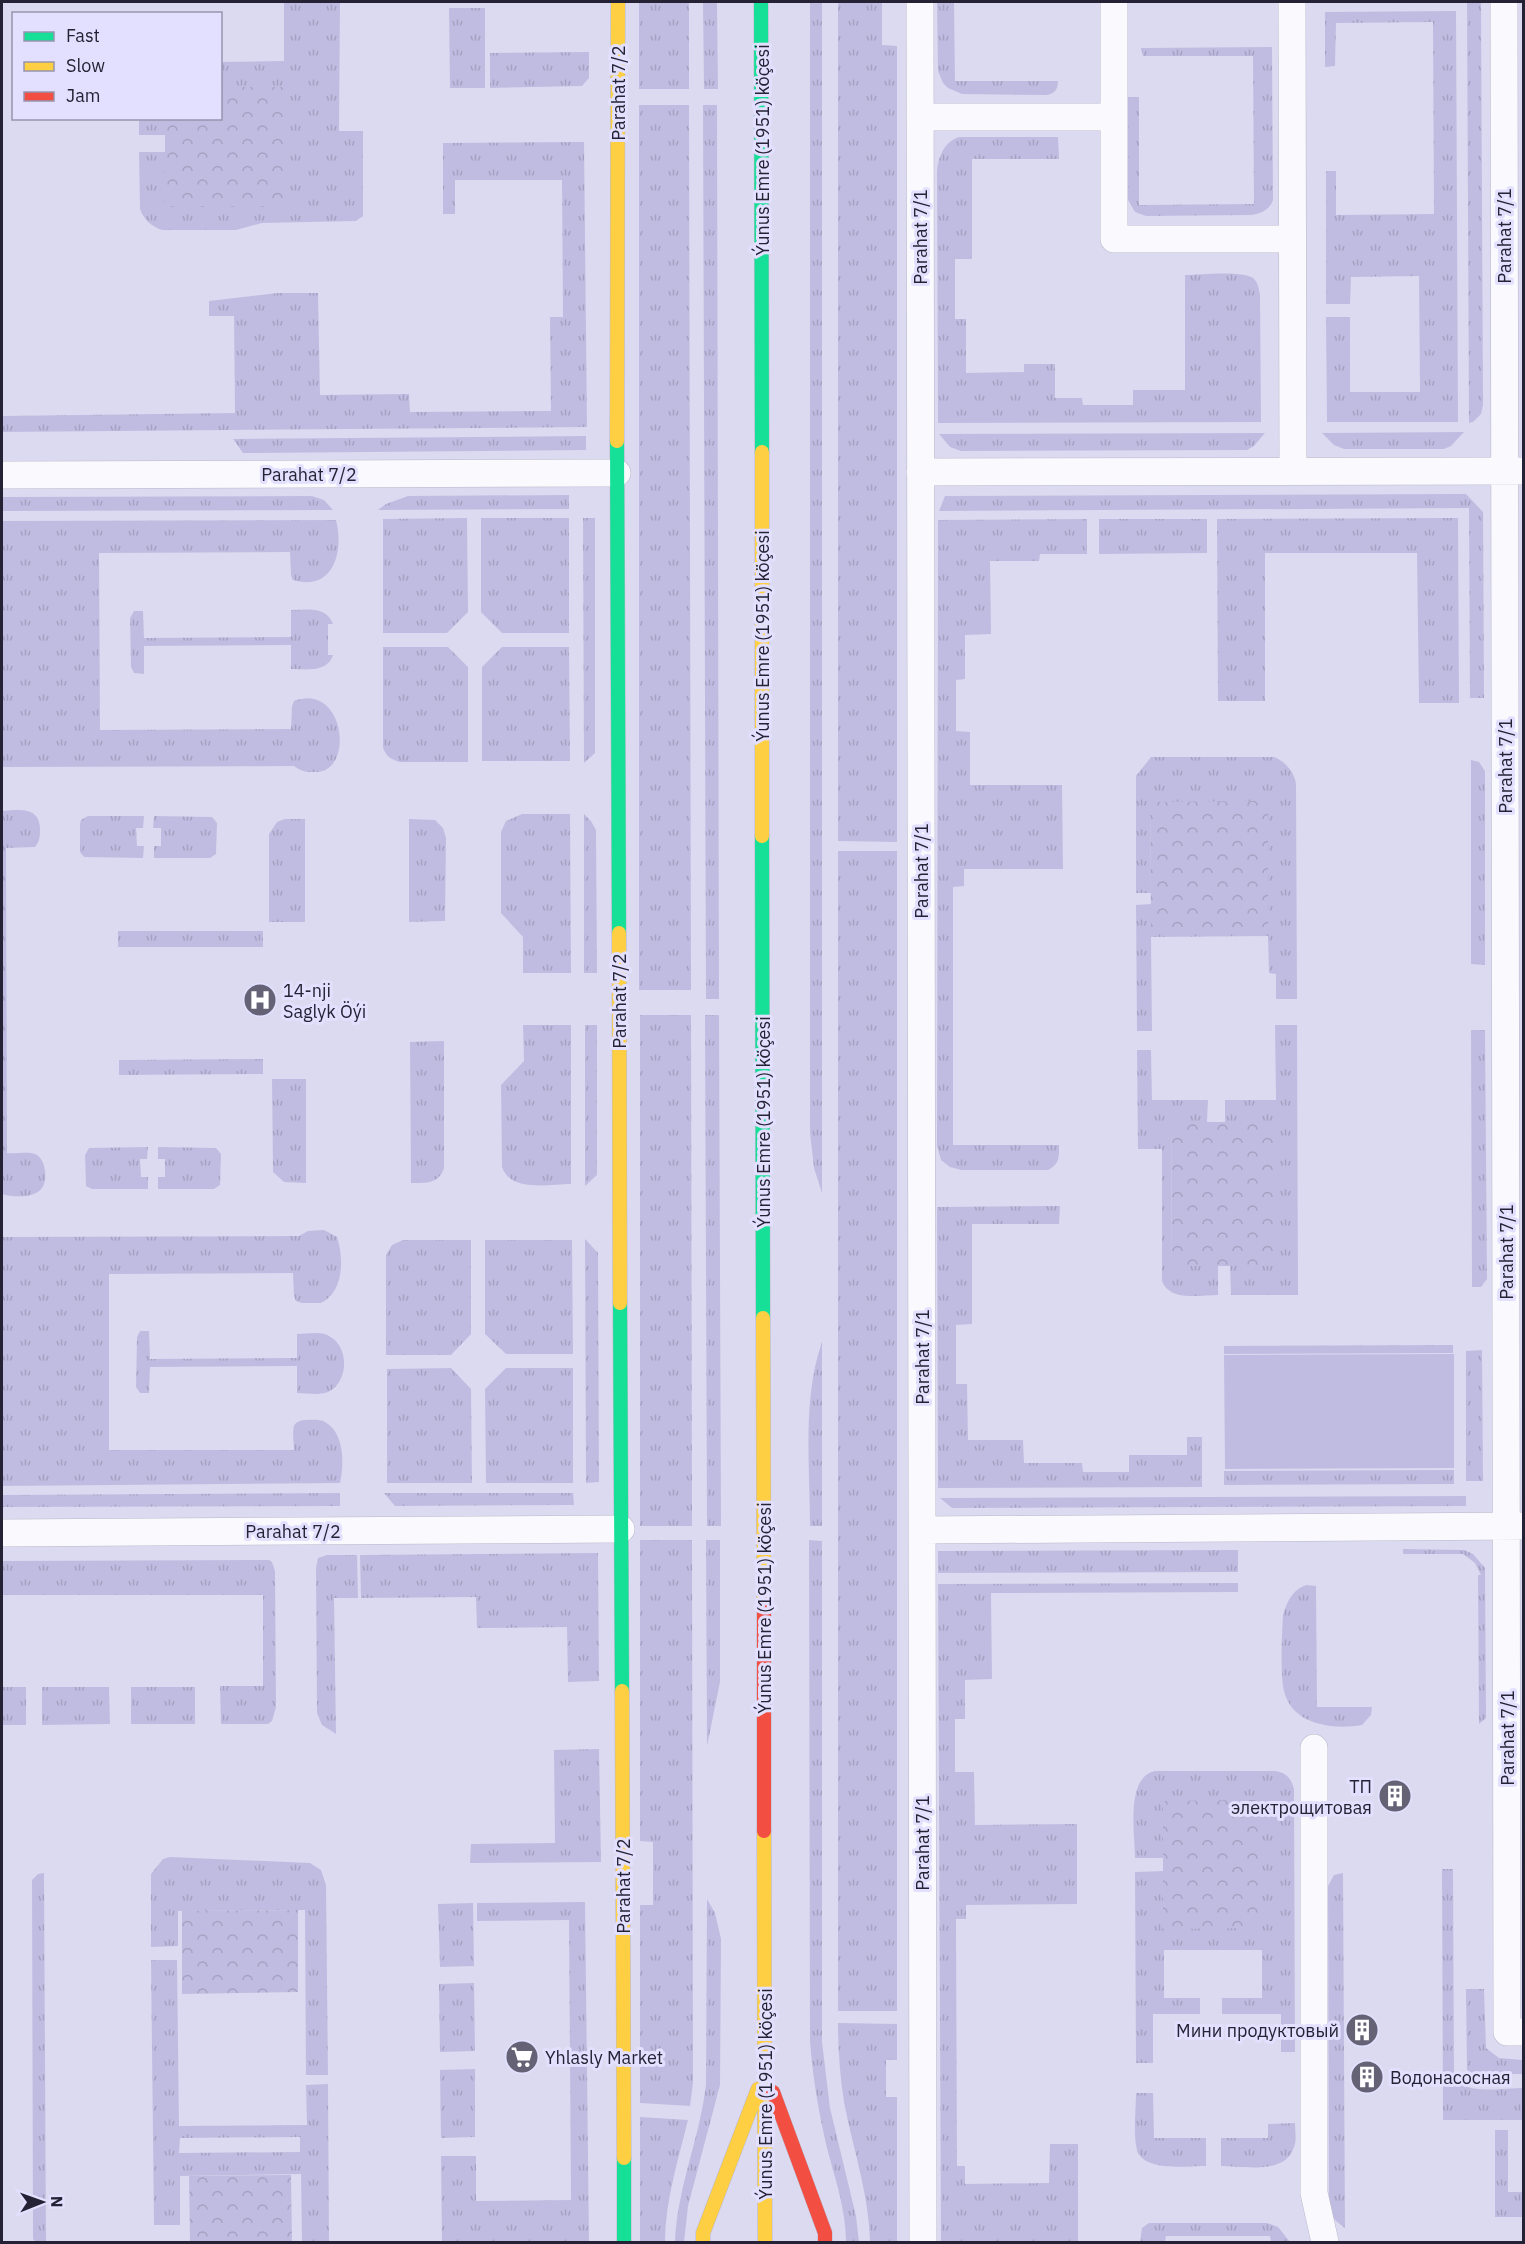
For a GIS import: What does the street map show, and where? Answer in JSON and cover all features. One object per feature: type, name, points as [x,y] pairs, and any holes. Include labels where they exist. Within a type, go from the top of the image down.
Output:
[{"type":"street","name":"Parahat 7/2","points":[[618,2],[617,473],[624,2242]]},
{"type":"street","name":"Ýunus Emre (1951) köçesi","points":[[761,2],[765,2242]]},
{"type":"street","name":"Parahat 7/1","points":[[920,2],[923,2242]]},
{"type":"street","points":[[1114,2],[1114,239],[1292,239]]},
{"type":"street","points":[[1292,2],[1293,471]]},
{"type":"street","name":"Parahat 7/1","points":[[1504,2],[1514,471],[1515,2032]]},
{"type":"street","points":[[920,117],[1114,117]]},
{"type":"street","points":[[920,472],[1514,471]]},
{"type":"street","name":"Parahat 7/2","points":[[2,475],[617,473]]},
{"type":"street","points":[[922,1530],[1515,1526]]},
{"type":"street","name":"Parahat 7/2","points":[[2,1533],[621,1529]]},
{"type":"street","points":[[1314,1748],[1314,2193],[1325,2242]]},
{"type":"street","points":[[703,2242],[703,2233],[766,2070]]},
{"type":"street","points":[[766,2070],[825,2233],[825,2242]]},
{"type":"green space","points":[[284,2],[340,2],[339,131],[363,131],[363,216],[356,221],[262,223],[236,230],[162,230],[154,227],[140,209],[139,152],[165,152],[165,207],[284,87],[222,87],[222,62],[284,61]]},
{"type":"green space","points":[[639,2],[689,2],[689,89],[639,89]]},
{"type":"green space","points":[[703,2],[717,2],[718,89],[704,89]]},
{"type":"green space","points":[[810,2],[822,2],[822,1193],[814,1168],[810,1133]]},
{"type":"green space","points":[[838,2],[882,2],[882,45],[897,46],[897,842],[838,841]]},
{"type":"green space","points":[[937,2],[954,2],[955,81],[1058,81],[1055,91],[1046,95],[962,94],[948,88],[938,71]]},
{"type":"green space","points":[[1467,2],[1481,2],[1483,405],[1481,414],[1469,423]]},
{"type":"green space","points":[[449,8],[485,8],[485,88],[450,88]]},
{"type":"green space","points":[[1456,11],[1458,422],[1327,422],[1326,317],[1350,317],[1350,392],[1420,392],[1419,276],[1351,277],[1350,304],[1326,304],[1326,171],[1336,171],[1336,215],[1434,214],[1433,22],[1336,23],[1335,66],[1325,67],[1325,12]]},
{"type":"green space","points":[[1272,47],[1273,200],[1270,206],[1251,215],[1146,216],[1135,212],[1128,200],[1128,97],[1139,97],[1139,205],[1254,204],[1253,56],[1143,56],[1141,48]]},
{"type":"green space","points":[[589,52],[589,78],[582,86],[490,88],[490,53]]},
{"type":"green space","points":[[222,87],[284,87],[284,207],[165,207],[165,120],[222,120]]},
{"type":"green space","points":[[639,105],[689,105],[691,990],[639,990]]},
{"type":"green space","points":[[703,105],[717,105],[719,999],[706,999]]},
{"type":"green space","points":[[139,120],[165,120],[165,135],[139,135]]},
{"type":"green space","points":[[959,137],[1058,137],[1059,159],[972,159],[972,259],[955,259],[955,319],[966,319],[966,373],[1024,372],[1024,364],[1055,364],[1055,398],[1082,398],[1083,405],[1133,405],[1133,390],[1185,390],[1185,275],[1239,274],[1255,280],[1260,295],[1261,422],[938,423],[937,172],[946,146]]},
{"type":"green space","points":[[584,142],[587,427],[2,432],[2,416],[235,413],[234,316],[209,316],[209,301],[278,293],[318,293],[320,395],[409,394],[410,412],[551,411],[550,317],[563,317],[562,180],[455,180],[455,214],[443,214],[443,143]]},
{"type":"green space","points":[[1464,432],[1451,446],[1444,449],[1344,449],[1334,445],[1322,433]]},
{"type":"green space","points":[[1265,433],[1254,446],[1247,450],[961,451],[950,447],[939,434]]},
{"type":"green space","points":[[586,436],[586,450],[243,453],[233,439]]},
{"type":"green space","points":[[1466,494],[1483,512],[1484,698],[1470,698],[1469,508],[939,511],[945,496]]},
{"type":"green space","points":[[569,495],[569,509],[378,510],[386,504],[408,496]]},
{"type":"green space","points":[[312,496],[324,500],[333,510],[2,511],[2,497]]},
{"type":"green space","points":[[467,518],[468,612],[447,633],[383,633],[383,519]]},
{"type":"green space","points":[[481,518],[569,518],[569,633],[502,633],[481,612]]},
{"type":"green space","points":[[583,518],[595,518],[595,753],[584,763]]},
{"type":"green space","points":[[1458,518],[1459,703],[1419,703],[1417,553],[1265,553],[1265,701],[1218,701],[1217,519]]},
{"type":"green space","points":[[1087,519],[1087,554],[1040,554],[1039,561],[990,561],[991,634],[965,635],[965,679],[956,680],[956,731],[970,732],[970,785],[1062,785],[1063,869],[964,869],[964,886],[953,887],[953,1145],[1059,1145],[1057,1163],[1048,1170],[961,1170],[950,1167],[941,1160],[937,1146],[938,520]]},
{"type":"green space","points":[[1099,519],[1207,519],[1207,553],[1099,554]]},
{"type":"green space","points":[[336,520],[338,544],[333,566],[318,580],[307,582],[293,580],[290,552],[99,553],[100,730],[291,729],[294,701],[311,699],[324,704],[334,715],[339,729],[340,745],[336,758],[328,768],[307,772],[294,766],[2,767],[2,521]]},
{"type":"green space","points":[[291,610],[315,610],[330,618],[333,624],[328,624],[328,655],[333,655],[326,665],[316,669],[291,669],[291,645],[144,646],[144,674],[134,673],[131,667],[130,618],[134,611],[143,611],[144,638],[291,637]]},
{"type":"green space","points":[[383,647],[448,647],[468,667],[468,762],[400,762],[385,753],[383,747]]},
{"type":"green space","points":[[502,647],[569,647],[570,761],[482,761],[482,667]]},
{"type":"green space","points":[[1151,757],[1274,757],[1286,764],[1292,772],[1296,784],[1297,999],[1276,999],[1276,974],[1269,973],[1268,936],[1151,937],[1152,1031],[1137,1031],[1136,905],[1151,904],[1151,927],[1268,802],[1150,802],[1151,893],[1136,893],[1136,776]]},
{"type":"green space","points":[[1471,760],[1479,762],[1485,771],[1485,965],[1471,964]]},
{"type":"green space","points":[[1268,801],[1268,927],[1151,927],[1150,802]]},
{"type":"green space","points":[[21,810],[32,813],[39,821],[40,828],[38,843],[35,847],[6,848],[7,1153],[29,1153],[39,1156],[44,1164],[45,1175],[44,1184],[38,1192],[23,1196],[2,1194],[2,811]]},
{"type":"green space","points":[[522,814],[570,814],[571,973],[523,973],[523,937],[501,913],[501,832],[506,821]]},
{"type":"green space","points":[[584,814],[596,830],[597,973],[584,973]]},
{"type":"green space","points":[[88,816],[144,816],[143,828],[136,828],[137,846],[144,846],[143,858],[84,857],[80,852],[80,824],[81,820]]},
{"type":"green space","points":[[154,816],[212,817],[217,823],[216,854],[210,858],[154,858],[154,846],[161,846],[161,828],[153,828]]},
{"type":"green space","points":[[285,819],[305,819],[305,922],[269,922],[269,834],[277,822]]},
{"type":"green space","points":[[409,819],[435,820],[443,828],[446,838],[445,921],[409,922]]},
{"type":"green space","points":[[838,851],[897,851],[897,2011],[838,2011]]},
{"type":"green space","points":[[118,931],[263,931],[263,947],[118,947]]},
{"type":"green space","points":[[640,1015],[691,1015],[692,1526],[640,1526]]},
{"type":"green space","points":[[705,1015],[719,1015],[721,1526],[707,1526]]},
{"type":"green space","points":[[523,1025],[571,1025],[571,1184],[522,1184],[514,1181],[502,1167],[501,1085],[524,1061]]},
{"type":"green space","points":[[585,1025],[597,1025],[597,1175],[585,1186]]},
{"type":"green space","points":[[1275,1025],[1297,1025],[1298,1295],[1231,1295],[1230,1266],[1276,1265],[1276,1122],[1225,1122],[1225,1100],[1276,1100]]},
{"type":"green space","points":[[1471,1030],[1485,1030],[1487,1279],[1481,1287],[1472,1287]]},
{"type":"green space","points":[[444,1041],[444,1168],[435,1180],[411,1183],[410,1042]]},
{"type":"green space","points":[[1137,1050],[1151,1050],[1152,1100],[1208,1100],[1207,1122],[1171,1122],[1172,1266],[1218,1266],[1218,1295],[1178,1295],[1166,1288],[1162,1281],[1162,1149],[1138,1149]]},
{"type":"green space","points":[[263,1059],[263,1074],[119,1075],[119,1060]]},
{"type":"green space","points":[[272,1079],[306,1079],[306,1183],[284,1182],[273,1172]]},
{"type":"green space","points":[[1171,1122],[1276,1122],[1276,1266],[1172,1266]]},
{"type":"green space","points":[[148,1147],[147,1159],[140,1159],[141,1177],[148,1177],[148,1189],[92,1189],[86,1186],[85,1155],[89,1148]]},
{"type":"green space","points":[[158,1147],[216,1148],[221,1154],[220,1185],[214,1189],[158,1189],[158,1177],[165,1177],[165,1159],[158,1159]]},
{"type":"green space","points":[[1060,1206],[1059,1224],[972,1224],[972,1324],[956,1325],[956,1384],[967,1384],[968,1440],[1023,1440],[1024,1463],[1082,1463],[1083,1472],[1129,1472],[1129,1455],[1187,1455],[1187,1437],[1202,1437],[1202,1487],[938,1488],[937,1207]]},
{"type":"green space","points":[[324,1230],[337,1237],[341,1264],[338,1283],[334,1291],[321,1303],[296,1301],[293,1273],[109,1274],[109,1450],[294,1450],[295,1424],[303,1420],[318,1420],[332,1427],[340,1441],[342,1467],[340,1483],[2,1486],[2,1237],[299,1236],[308,1231]]},
{"type":"green space","points":[[585,1239],[598,1253],[599,1482],[586,1483]]},
{"type":"green space","points":[[403,1240],[471,1240],[471,1334],[451,1355],[386,1355],[386,1255],[392,1245]]},
{"type":"green space","points":[[485,1240],[572,1240],[573,1354],[506,1354],[485,1334]]},
{"type":"green space","points":[[140,1331],[149,1331],[150,1359],[297,1358],[297,1334],[322,1334],[336,1341],[340,1347],[344,1363],[343,1371],[341,1379],[330,1391],[314,1394],[297,1393],[297,1366],[150,1367],[149,1393],[140,1393],[136,1387],[137,1337]]},
{"type":"green space","points":[[822,1342],[822,1526],[810,1526],[809,1410]]},
{"type":"green space","points":[[1453,1345],[1453,1353],[1224,1354],[1224,1346]]},
{"type":"green space","points":[[1482,1350],[1483,1481],[1466,1481],[1466,1351]]},
{"type":"green space","points":[[1454,1354],[1454,1468],[1225,1469],[1224,1355]]},
{"type":"green space","points":[[451,1368],[471,1389],[472,1483],[387,1483],[387,1369]]},
{"type":"green space","points":[[506,1368],[573,1368],[573,1483],[486,1483],[485,1389]]},
{"type":"green space","points":[[1454,1470],[1454,1484],[1224,1485],[1224,1471]]},
{"type":"green space","points":[[340,1493],[340,1506],[2,1507],[2,1495]]},
{"type":"green space","points":[[384,1493],[573,1493],[574,1505],[395,1506]]},
{"type":"green space","points":[[1466,1496],[1466,1506],[952,1508],[940,1498]]},
{"type":"green space","points":[[640,1540],[692,1540],[693,2083],[690,2106],[640,2103],[640,1905],[653,1905],[653,1842],[640,1841]]},
{"type":"green space","points":[[706,1540],[720,1540],[720,1682],[707,1746]]},
{"type":"green space","points":[[809,1540],[822,1541],[822,2042],[830,2108],[856,2216],[859,2242],[846,2242],[842,2208],[819,2111],[810,2042]]},
{"type":"green space","points":[[1403,1549],[1464,1550],[1473,1554],[1485,1568],[1486,1718],[1479,1724],[1478,1575],[1481,1575],[1475,1563],[1463,1554],[1403,1554]]},
{"type":"green space","points":[[1238,1550],[1238,1572],[938,1573],[938,1551]]},
{"type":"green space","points":[[598,1553],[599,1681],[568,1682],[567,1627],[477,1628],[476,1597],[361,1598],[360,1555]]},
{"type":"green space","points":[[327,1555],[357,1555],[358,1598],[334,1598],[336,1734],[322,1725],[317,1713],[316,1568],[318,1558]]},
{"type":"green space","points":[[269,1560],[275,1571],[276,1707],[272,1721],[268,1724],[221,1724],[220,1686],[263,1686],[263,1595],[2,1595],[2,1561]]},
{"type":"green space","points":[[1238,1583],[1238,1592],[991,1593],[992,1679],[965,1680],[965,1719],[955,1719],[955,1772],[974,1772],[975,1825],[1077,1824],[1077,1904],[966,1905],[966,1919],[956,1919],[957,2166],[965,2166],[965,2184],[1049,2183],[1050,2144],[1078,2144],[1078,2242],[941,2242],[938,1584]]},
{"type":"green space","points":[[1306,1585],[1316,1586],[1317,1707],[1372,1707],[1371,1715],[1362,1725],[1339,1727],[1315,1723],[1295,1711],[1288,1702],[1282,1675],[1283,1615],[1291,1597]]},
{"type":"green space","points":[[2,1687],[26,1687],[26,1725],[2,1725]]},
{"type":"green space","points":[[42,1687],[109,1687],[110,1724],[42,1725]]},
{"type":"green space","points":[[131,1687],[195,1687],[195,1724],[131,1724]]},
{"type":"green space","points":[[599,1749],[601,1862],[470,1863],[471,1844],[555,1843],[554,1750]]},
{"type":"green space","points":[[1155,1771],[1274,1771],[1285,1774],[1291,1782],[1294,1789],[1295,2052],[1281,2052],[1281,2014],[1222,2014],[1222,1998],[1262,1998],[1262,1950],[1164,1950],[1164,1998],[1200,1998],[1200,2014],[1153,2014],[1153,2063],[1136,2063],[1135,1872],[1163,1871],[1164,1929],[1163,1801],[1163,1858],[1135,1858],[1133,1822],[1135,1795],[1139,1784]]},
{"type":"green space","points":[[1262,1800],[1262,1928],[1163,1929],[1163,1801]]},
{"type":"green space","points":[[170,1857],[310,1863],[321,1870],[326,1885],[328,2075],[306,2075],[305,1910],[178,1911],[178,1946],[151,1947],[151,1874],[163,1859]]},
{"type":"green space","points":[[1442,1869],[1453,1869],[1454,2076],[1459,2082],[1475,2089],[1523,2088],[1523,2120],[1443,2120]]},
{"type":"green space","points":[[44,1873],[46,2242],[36,2242],[33,2239],[32,1880],[38,1874]]},
{"type":"green space","points":[[1343,1873],[1345,2228],[1329,2211],[1328,1886],[1334,1875]]},
{"type":"green space","points":[[707,1899],[715,1913],[721,1939],[720,2085],[688,2206],[684,2242],[675,2242],[680,2202],[706,2084]]},
{"type":"green space","points":[[585,1902],[589,2242],[442,2242],[441,2156],[476,2156],[476,2201],[571,2200],[569,1920],[477,1921],[477,1903]]},
{"type":"green space","points":[[473,1903],[474,1966],[440,1967],[438,1904]]},
{"type":"green space","points":[[298,1910],[298,1992],[182,1994],[182,1911]]},
{"type":"green space","points":[[151,1960],[177,1960],[179,2126],[307,2125],[306,2085],[328,2084],[329,2242],[302,2242],[301,2174],[180,2176],[180,2225],[154,2225]],"holes":[[[300,2137],[300,2152],[179,2153],[180,2138]]]},
{"type":"green space","points":[[474,1983],[475,2051],[440,2052],[439,1984]]},
{"type":"green space","points":[[1466,1989],[1484,1989],[1486,2048],[1499,2058],[1523,2060],[1523,2074],[1474,2074],[1467,2070]]},
{"type":"green space","points":[[838,2023],[897,2024],[897,2060],[886,2060],[886,2097],[897,2097],[897,2242],[870,2242],[864,2189],[844,2102]]},
{"type":"green space","points":[[475,2069],[475,2137],[441,2138],[440,2070]]},
{"type":"green space","points":[[1136,2093],[1153,2093],[1154,2138],[1206,2138],[1206,2166],[1157,2165],[1141,2157],[1137,2150],[1135,2137]]},
{"type":"green space","points":[[640,2117],[688,2120],[670,2196],[665,2242],[640,2242]]},
{"type":"green space","points":[[1295,2123],[1295,2144],[1290,2156],[1282,2162],[1263,2167],[1221,2166],[1221,2138],[1268,2138],[1268,2124]]},
{"type":"green space","points":[[1495,2130],[1508,2130],[1508,2192],[1523,2192],[1523,2217],[1495,2217]]},
{"type":"green space","points":[[291,2175],[292,2242],[190,2242],[189,2176]]},
{"type":"green space","points":[[1149,2223],[1267,2223],[1278,2227],[1290,2242],[1271,2242],[1270,2236],[1166,2236],[1165,2242],[1140,2242],[1142,2228]]},
{"type":"traffic: fast","points":[[761,2],[762,452]]},
{"type":"traffic: fast","points":[[617,441],[619,933]]},
{"type":"traffic: fast","points":[[762,836],[763,1318]]},
{"type":"traffic: fast","points":[[620,1303],[622,1691]]},
{"type":"traffic: fast","points":[[624,2158],[624,2242]]},
{"type":"traffic: slow","points":[[617,441],[618,2]]},
{"type":"traffic: slow","points":[[762,452],[762,836]]},
{"type":"traffic: slow","points":[[619,933],[620,1303]]},
{"type":"traffic: slow","points":[[763,1318],[764,1604]]},
{"type":"traffic: slow","points":[[622,1691],[624,2158]]},
{"type":"traffic: slow","points":[[764,1831],[765,2242]]},
{"type":"traffic: slow","points":[[703,2242],[703,2233],[758,2089]]},
{"type":"traffic: jam","points":[[764,1604],[764,1831]]},
{"type":"traffic: jam","points":[[773,2092],[825,2233],[825,2242]]},
{"type":"place","name":"14-nji Saglyk Öýi","points":[[260,1000]]},
{"type":"place","name":"ТП электрощитовая","points":[[1395,1796]]},
{"type":"place","name":"Мини продуктовый","points":[[1362,2030]]},
{"type":"place","name":"Yhlasly Market","points":[[522,2057]]},
{"type":"place","name":"Водонасосная","points":[[1367,2077]]}]
